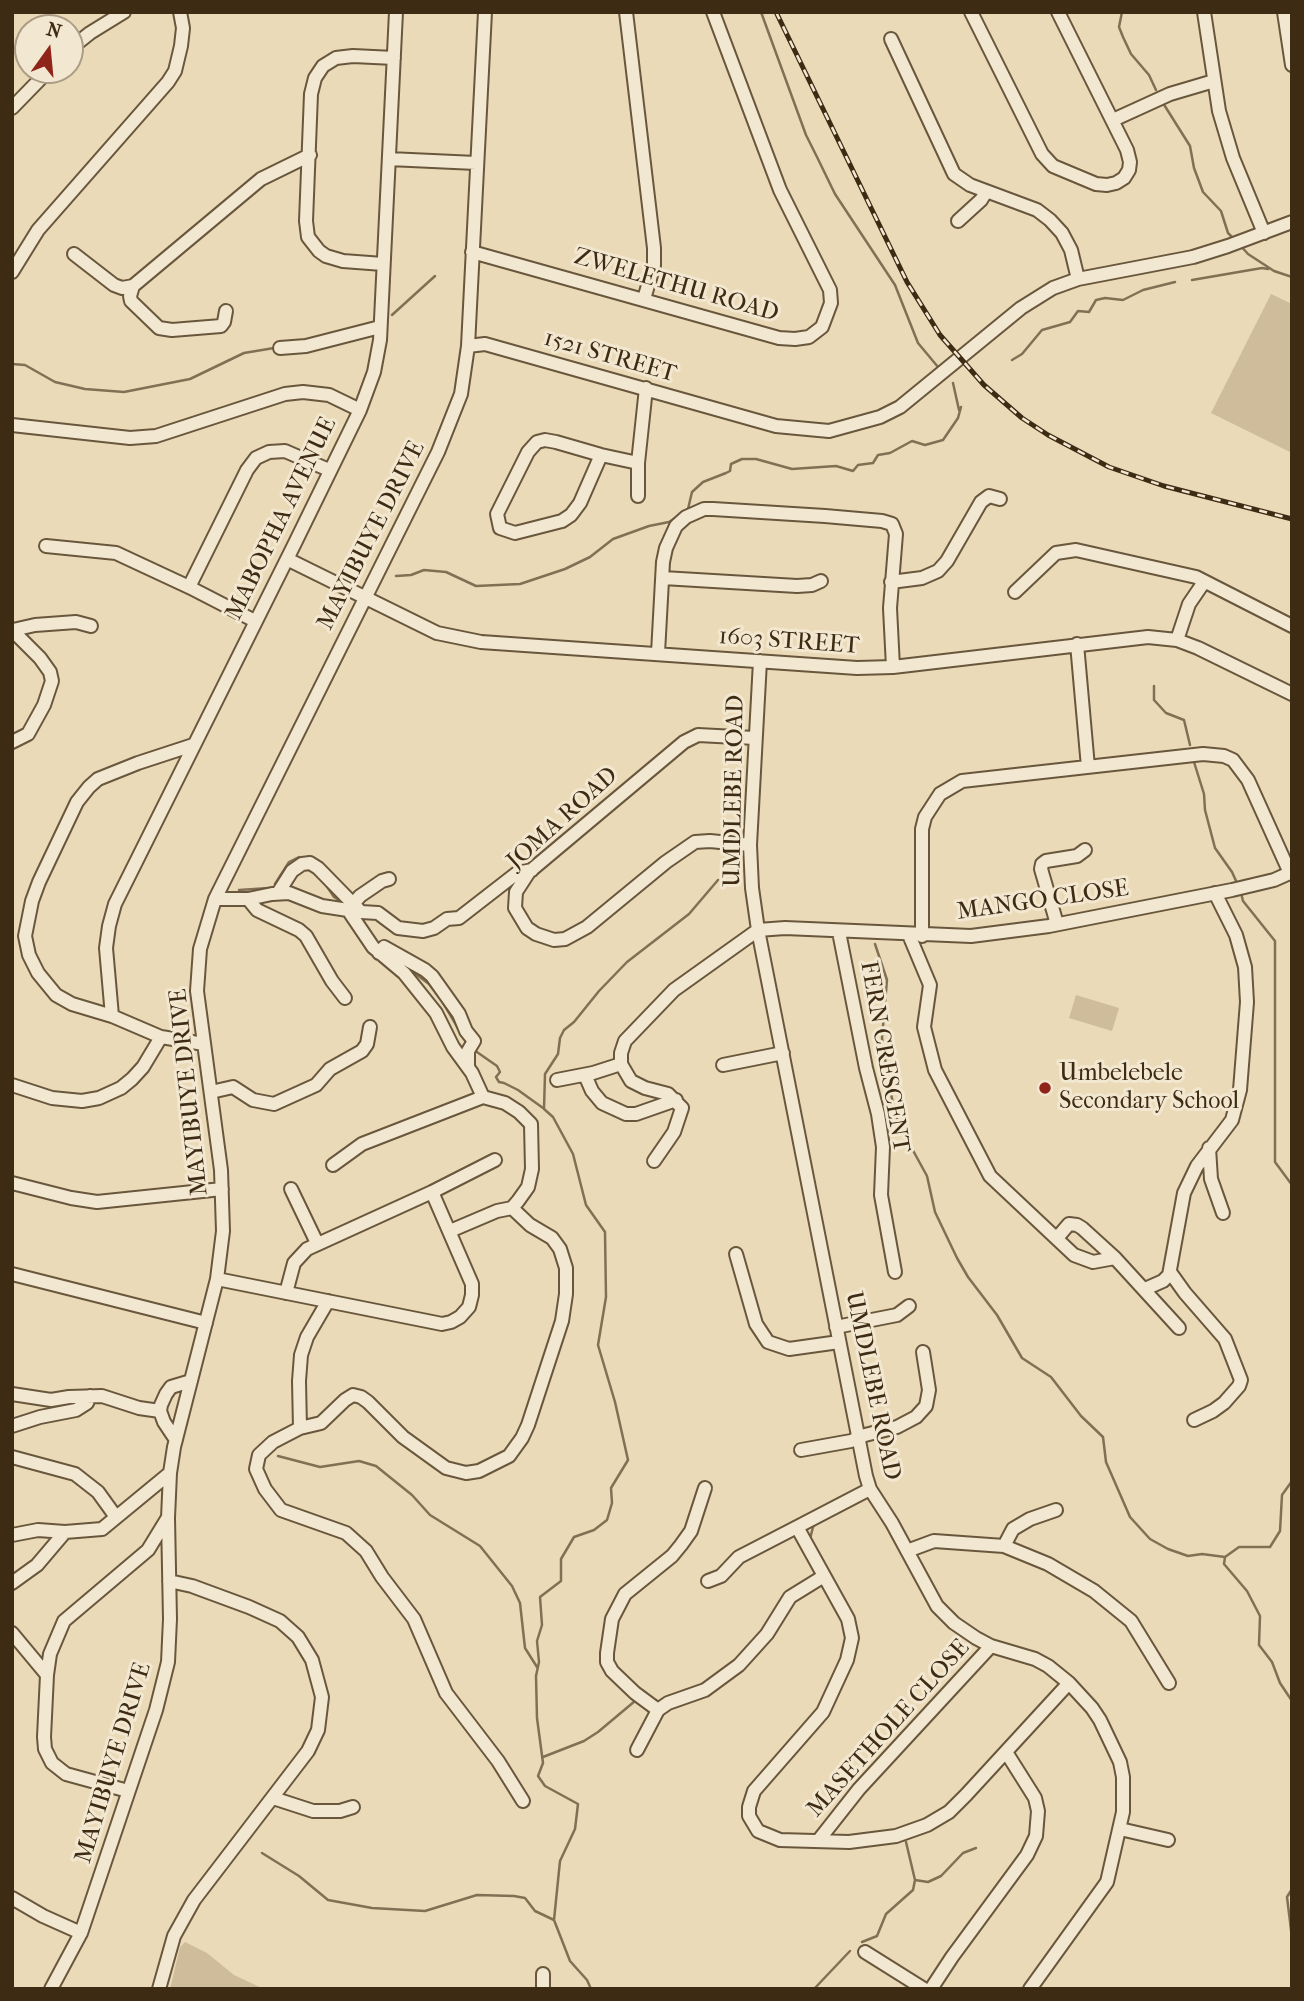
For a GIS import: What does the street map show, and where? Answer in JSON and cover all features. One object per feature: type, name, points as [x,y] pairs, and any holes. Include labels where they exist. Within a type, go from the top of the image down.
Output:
[{"type":"street","points":[[84,38],[124,12]]},
{"type":"street","points":[[12,272],[38,230],[175,71],[183,28],[180,12]]},
{"type":"street","name":"MABOPHA AVENUE","points":[[112,1016],[106,966],[111,915],[359,410],[376,363],[396,12]]},
{"type":"street","name":"MAYIBUYE DRIVE","points":[[51,1989],[81,1933],[165,1679],[170,1643],[170,1474],[176,1440],[217,1279],[223,1231],[222,1189],[197,991],[200,949],[215,899],[449,427],[461,394],[468,346],[485,12]]},
{"type":"street","points":[[626,12],[654,248],[653,265],[644,299]]},
{"type":"street","name":"ZWELETHU ROAD","points":[[472,252],[779,338],[809,337],[822,327],[831,303],[830,290],[780,190],[713,12]]},
{"type":"street","points":[[971,12],[1042,154],[1053,166],[1074,176],[1107,185],[1124,178],[1130,162],[1113,120],[1058,12]]},
{"type":"street","points":[[1204,12],[1219,111],[1229,147],[1264,233]]},
{"type":"street","points":[[1284,12],[1292,65]]},
{"type":"street","points":[[891,39],[954,174],[986,192],[1037,210],[1050,220],[1062,233],[1071,250],[1078,279]]},
{"type":"street","points":[[383,264],[343,261],[318,251],[306,229],[312,94],[315,78],[323,66],[336,58],[394,58]]},
{"type":"street","points":[[1113,120],[1170,94],[1214,81]]},
{"type":"street","points":[[12,108],[35,84]]},
{"type":"street","points":[[74,254],[114,285],[122,288],[133,286],[261,179],[310,155]]},
{"type":"street","points":[[389,159],[476,163]]},
{"type":"street","points":[[958,221],[986,192]]},
{"type":"street","name":"1521 STREET","points":[[468,346],[485,344],[776,426],[829,431],[880,417],[923,389],[1035,298],[1078,279],[1193,257],[1292,222]]},
{"type":"street","points":[[133,286],[131,301],[159,328],[172,330],[220,326],[225,322],[226,310]]},
{"type":"street","points":[[280,348],[306,346],[380,327]]},
{"type":"street","points":[[638,496],[638,463],[646,388]]},
{"type":"street","points":[[13,427],[130,438],[156,436],[285,394],[303,392],[329,395],[359,410]]},
{"type":"street","points":[[601,455],[580,503],[571,515],[515,533],[499,528],[497,514],[528,452],[537,442],[556,442],[638,463]]},
{"type":"street","points":[[189,587],[247,470],[256,458],[269,452],[285,451],[329,470]]},
{"type":"street","points":[[891,582],[922,578],[938,571],[947,561],[981,502],[992,496],[1000,499]]},
{"type":"street","points":[[658,653],[664,556],[676,526],[696,512],[713,509],[888,523],[895,527],[897,534],[891,582],[892,667]]},
{"type":"street","points":[[46,546],[116,553],[255,621]]},
{"type":"street","points":[[1015,592],[1056,553],[1069,550],[1187,575],[1292,626]]},
{"type":"street","name":"1603 STREET","points":[[287,559],[437,633],[481,642],[857,668],[892,667],[1134,637],[1177,640],[1292,694]]},
{"type":"street","points":[[663,578],[797,586],[813,585],[821,581]]},
{"type":"street","points":[[1177,640],[1189,604],[1204,582]]},
{"type":"street","points":[[12,742],[28,734],[44,705],[52,681],[47,668],[13,630],[35,625],[76,622],[92,626]]},
{"type":"street","points":[[1077,644],[1088,767]]},
{"type":"street","name":"UMDLEBE ROAD","points":[[760,661],[750,845],[752,888],[857,1438],[870,1489],[936,1606],[954,1623],[991,1646],[1035,1659],[1069,1682],[1092,1708],[1120,1762],[1125,1800],[1107,1882],[1030,1989]]},
{"type":"street","name":"JOMA ROAD","points":[[750,845],[695,842],[666,862],[587,927],[565,939],[554,940],[536,934],[518,917],[515,908],[516,892],[532,870],[684,742],[698,735],[755,738]]},
{"type":"street","points":[[193,745],[97,779],[89,787],[77,802],[39,882],[27,920],[26,942],[38,973],[56,995],[72,1004],[112,1016],[161,1037],[204,1044]]},
{"type":"street","points":[[1115,1258],[1093,1262],[1074,1255],[990,1175],[940,1082],[924,1027],[930,985],[916,935],[925,817],[940,794],[962,780],[1203,754],[1224,756],[1233,760],[1245,774],[1291,873]]},
{"type":"street","points":[[1057,924],[1041,869],[1042,864],[1077,856],[1085,850]]},
{"type":"street","points":[[278,893],[292,871],[302,864],[310,863],[318,868],[351,907],[369,942],[432,976],[474,1041],[468,1051],[468,1066]]},
{"type":"street","points":[[215,899],[248,899],[278,893],[293,894],[322,906],[351,907],[361,912],[376,912],[398,928],[429,930],[447,919],[459,918],[517,873],[532,870]]},
{"type":"street","name":"MANGO CLOSE","points":[[758,930],[785,928],[971,936],[1057,924],[1215,893],[1275,880],[1291,873]]},
{"type":"street","points":[[351,907],[360,896],[389,879]]},
{"type":"street","points":[[1194,1420],[1224,1403],[1241,1384],[1225,1339],[1170,1272],[1184,1193],[1209,1147],[1232,1120],[1236,1111],[1244,1048],[1247,1002],[1242,953],[1215,893]]},
{"type":"street","points":[[248,899],[257,910],[284,921],[306,936],[345,998]]},
{"type":"street","points":[[654,1161],[677,1125],[682,1108],[664,1092],[637,1085],[621,1064],[621,1053],[629,1036],[674,990],[758,930]]},
{"type":"street","name":"FERN CRESCENT","points":[[839,932],[878,1114],[883,1147],[881,1201],[895,1272]]},
{"type":"street","points":[[12,941],[26,942]]},
{"type":"street","points":[[382,950],[417,987],[436,1013],[483,1097]]},
{"type":"street","points":[[211,1092],[233,1087],[256,1101],[274,1104],[316,1084],[330,1069],[362,1051],[367,1044],[370,1027]]},
{"type":"street","points":[[12,1085],[52,1098],[82,1101],[99,1098],[121,1088],[132,1079],[143,1068],[161,1037]]},
{"type":"street","points":[[723,1065],[783,1053]]},
{"type":"street","points":[[557,1080],[621,1064]]},
{"type":"street","points":[[585,1075],[592,1091],[602,1103],[626,1114],[636,1114],[676,1100]]},
{"type":"street","points":[[333,1165],[362,1144],[483,1097],[496,1099],[513,1107],[532,1127],[533,1158],[530,1182],[512,1208],[497,1211],[450,1231]]},
{"type":"street","points":[[1209,1147],[1211,1179],[1223,1213]]},
{"type":"street","points":[[286,1293],[291,1270],[297,1258],[317,1243],[432,1192],[495,1160]]},
{"type":"street","points":[[12,1183],[97,1202],[222,1189]]},
{"type":"street","points":[[292,1189],[317,1243]]},
{"type":"street","points":[[217,1279],[442,1324],[457,1320],[468,1307],[472,1290],[469,1275],[432,1192]]},
{"type":"street","points":[[512,1208],[530,1225],[552,1238],[560,1249],[566,1268],[566,1294],[562,1321],[528,1425],[509,1456],[480,1471],[466,1473],[446,1468],[408,1440],[368,1402],[356,1395],[345,1400],[321,1423],[300,1428],[273,1442],[259,1455],[256,1469],[275,1506],[287,1514],[338,1530],[358,1542],[366,1551],[414,1619],[446,1693],[498,1761],[523,1801]]},
{"type":"street","points":[[1057,1238],[1069,1224],[1077,1225],[1115,1258],[1180,1328]]},
{"type":"street","points":[[736,1254],[756,1324],[768,1342],[789,1349],[839,1342]]},
{"type":"street","points":[[1144,1289],[1163,1281],[1170,1272]]},
{"type":"street","points":[[12,1274],[206,1323]]},
{"type":"street","points":[[300,1428],[301,1355],[307,1337],[328,1301]]},
{"type":"street","points":[[836,1327],[897,1315],[909,1306]]},
{"type":"street","points":[[802,1450],[851,1441],[897,1427],[923,1411],[929,1390],[923,1352]]},
{"type":"street","points":[[176,1440],[160,1411],[171,1387],[191,1381]]},
{"type":"street","points":[[12,1394],[51,1400],[69,1396],[105,1397],[139,1408],[160,1411]]},
{"type":"street","points":[[12,1426],[76,1410],[88,1403],[90,1396]]},
{"type":"street","points":[[12,1457],[75,1474],[97,1492],[116,1517]]},
{"type":"street","points":[[12,1535],[38,1530],[95,1531],[108,1525],[170,1474]]},
{"type":"street","points":[[659,1710],[635,1693],[612,1671],[607,1662],[608,1635],[612,1619],[625,1594],[671,1556],[691,1531],[705,1488]]},
{"type":"street","points":[[708,1581],[721,1576],[739,1557],[870,1489]]},
{"type":"street","points":[[1004,1546],[1013,1529],[1030,1519],[1056,1510]]},
{"type":"street","points":[[128,1791],[66,1773],[52,1763],[45,1749],[44,1737],[50,1654],[64,1621],[148,1550],[168,1518]]},
{"type":"street","points":[[797,1527],[852,1629],[847,1660],[823,1712],[754,1791],[748,1807],[753,1823],[765,1835],[780,1840],[849,1842],[896,1836],[927,1825],[948,1812],[1069,1682]]},
{"type":"street","points":[[12,1583],[37,1565],[65,1532]]},
{"type":"street","points":[[907,1551],[934,1541],[1004,1546],[1071,1575],[1131,1621],[1169,1684]]},
{"type":"street","points":[[637,1750],[659,1710],[668,1703],[705,1690],[739,1665],[767,1634],[790,1597],[824,1576]]},
{"type":"street","points":[[159,1989],[174,1936],[183,1917],[207,1881],[308,1751],[318,1730],[322,1697],[312,1660],[298,1637],[280,1621],[192,1586],[169,1581]]},
{"type":"street","points":[[12,1633],[47,1675]]},
{"type":"street","name":"MASETHOLE CLOSE","points":[[818,1841],[859,1789],[991,1646]]},
{"type":"street","points":[[931,1989],[951,1957],[1027,1855],[1035,1836],[1038,1811],[1035,1798],[1006,1752]]},
{"type":"street","points":[[273,1798],[313,1811],[340,1811],[353,1807]]},
{"type":"street","points":[[1120,1829],[1168,1840]]},
{"type":"street","points":[[12,1898],[81,1933]]},
{"type":"street","points":[[865,1952],[924,1989]]},
{"type":"street","points":[[542,1974],[543,1989]]},
{"type":"shaded area","points":[[1271,294],[1292,304],[1290,452],[1211,413]]},
{"type":"shaded area","points":[[1076,995],[1119,1008],[1112,1031],[1069,1018]]},
{"type":"shaded area","points":[[185,1942],[207,1953],[234,1975],[264,1989],[170,1989],[180,1947]]},
{"type":"waterway","points":[[761,12],[806,135],[835,194],[895,285],[918,343],[938,367]]},
{"type":"waterway","points":[[1122,12],[1119,27],[1123,37],[1131,54],[1149,75],[1156,90]]},
{"type":"waterway","points":[[1163,103],[1190,146],[1194,168],[1203,192],[1221,211],[1228,233],[1235,240]]},
{"type":"waterway","points":[[1240,245],[1248,254],[1274,271]]},
{"type":"waterway","points":[[1192,280],[1268,269]]},
{"type":"waterway","points":[[1274,271],[1292,277]]},
{"type":"waterway","points":[[392,315],[435,276]]},
{"type":"waterway","points":[[1012,360],[1022,354],[1042,330],[1070,322],[1078,311],[1089,312],[1096,300],[1123,300],[1143,290],[1175,282]]},
{"type":"waterway","points":[[12,364],[25,365],[55,382],[85,389],[124,392],[190,379],[244,353],[274,348]]},
{"type":"waterway","points":[[953,383],[959,410]]},
{"type":"waterway","points":[[688,509],[692,492],[703,482],[730,471],[731,464],[742,459],[756,459],[792,469],[836,466],[853,471],[858,465],[873,463],[878,455],[890,453],[912,441],[925,445],[943,440],[958,418],[961,407]]},
{"type":"waterway","points":[[396,576],[411,575],[424,570],[446,572],[476,586],[520,584],[565,569],[590,557],[613,539],[669,522],[680,515]]},
{"type":"waterway","points":[[1154,686],[1154,700],[1166,713],[1184,720],[1190,745]]},
{"type":"waterway","points":[[1194,762],[1204,794],[1205,810],[1215,848],[1237,883]]},
{"type":"waterway","points":[[275,884],[289,862],[299,857]]},
{"type":"waterway","points":[[311,870],[322,880]]},
{"type":"waterway","points":[[591,1989],[587,1980],[570,1961],[554,1920],[560,1861],[575,1829],[578,1804],[545,1786],[538,1776],[543,1763],[537,1718],[536,1676],[539,1662],[537,1641],[542,1625],[540,1597],[561,1581],[561,1559],[574,1537],[594,1530],[607,1520],[612,1503],[611,1488],[628,1460],[598,1345],[606,1297],[605,1232],[586,1205],[573,1154],[553,1117],[544,1109],[545,1074],[558,1054],[564,1030],[627,962],[689,914],[718,880]]},
{"type":"waterway","points":[[326,885],[334,897],[345,904]]},
{"type":"waterway","points":[[239,890],[269,888]]},
{"type":"waterway","points":[[1241,893],[1243,901],[1275,941],[1275,1162],[1292,1185]]},
{"type":"waterway","points":[[360,917],[370,932]]},
{"type":"waterway","points":[[875,944],[887,980],[882,1038],[898,1123],[927,1176],[935,1212],[957,1258],[997,1315],[1022,1358],[1051,1377],[1081,1416],[1103,1437],[1106,1462],[1130,1517],[1150,1539],[1168,1549],[1188,1556],[1202,1554],[1225,1557]]},
{"type":"waterway","points":[[405,966],[429,984],[468,1045]]},
{"type":"waterway","points":[[474,1050],[497,1066],[500,1072],[496,1077],[499,1082],[518,1090],[543,1108]]},
{"type":"waterway","points":[[278,1456],[320,1467],[359,1461],[376,1466],[412,1495],[430,1515],[480,1546],[512,1586],[520,1603],[525,1648],[537,1667]]},
{"type":"waterway","points":[[1292,1481],[1282,1495],[1280,1531],[1270,1547],[1239,1547],[1225,1557],[1224,1564],[1247,1591],[1260,1616],[1259,1645],[1272,1662],[1280,1683],[1292,1701]]},
{"type":"waterway","points":[[810,1539],[816,1523]]},
{"type":"waterway","points":[[543,1757],[584,1741],[635,1701]]},
{"type":"waterway","points":[[862,1942],[877,1936],[886,1914],[913,1890],[915,1880],[906,1842]]},
{"type":"waterway","points":[[915,1880],[928,1882],[941,1876],[963,1853],[976,1848]]},
{"type":"waterway","points":[[262,1853],[299,1876],[328,1900],[372,1908],[425,1911],[477,1895],[514,1896],[525,1898],[535,1911],[554,1920]]},
{"type":"waterway","points":[[1292,1889],[1287,1897],[1292,1938]]},
{"type":"waterway","points":[[814,1989],[850,1951]]},
{"type":"railway","points":[[776,12],[907,282],[940,335],[984,385],[1022,418],[1109,467],[1164,486],[1292,519]]},
{"type":"place","name":"Umbelebele Secondary School","points":[[1045,1088]]}]
